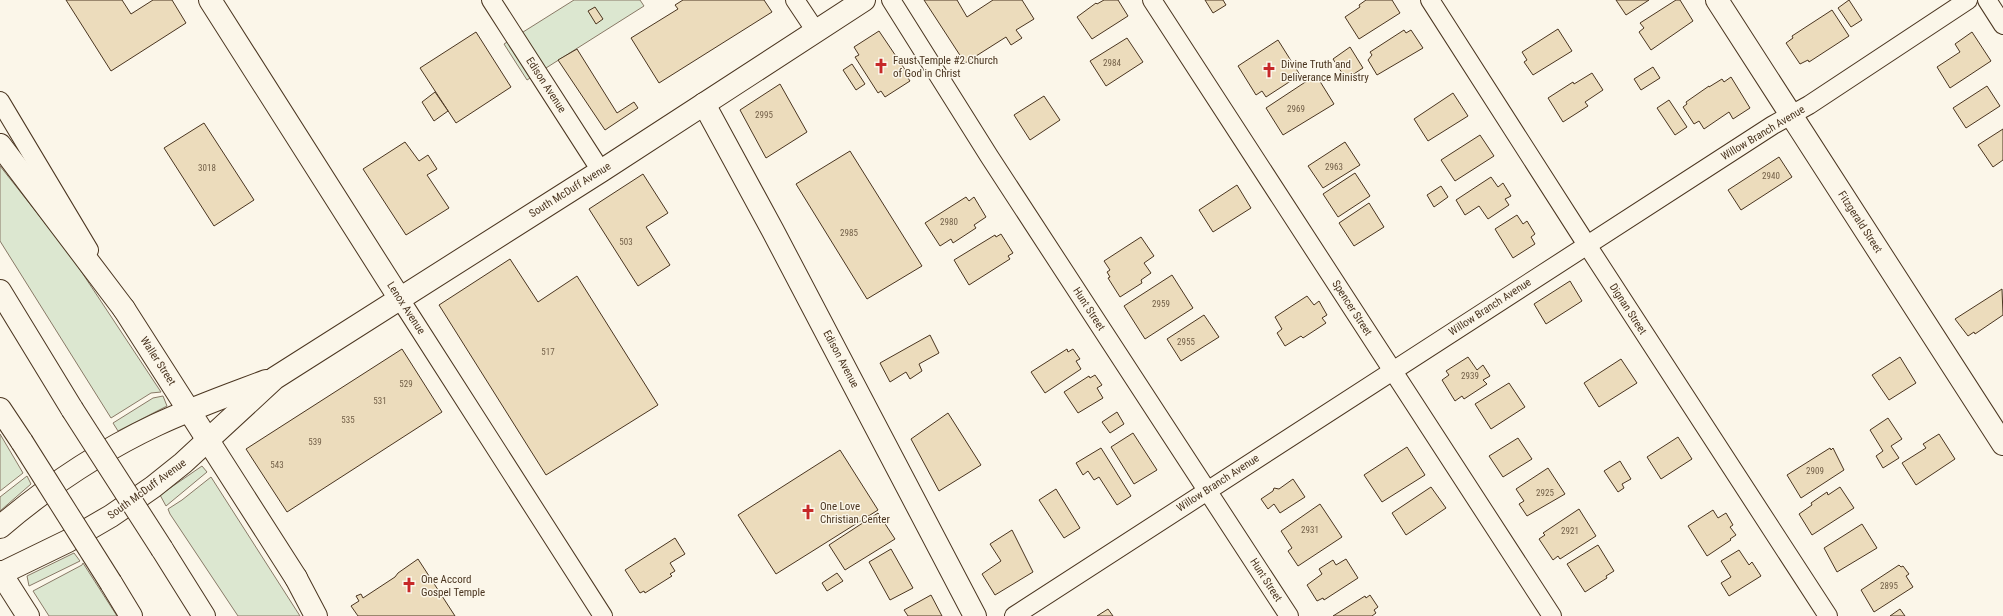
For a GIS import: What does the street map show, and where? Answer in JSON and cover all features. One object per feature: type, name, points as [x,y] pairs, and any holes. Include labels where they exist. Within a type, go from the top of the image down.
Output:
[{"type":"main road","name":"Lenox Avenue","points":[[210,0],[400,299]]},
{"type":"main road","name":"South McDuff Avenue","points":[[0,573],[68,541],[111,516],[153,487],[209,441],[275,378],[601,171],[815,30],[864,0]]},
{"type":"main road","name":"Fitzgerald Street","points":[[1717,0],[2003,444]]},
{"type":"main road","name":"Edison Avenue","points":[[704,104],[780,243],[975,616]]},
{"type":"main road","points":[[0,145],[124,309]]},
{"type":"main road","points":[[0,291],[72,409],[204,616]]},
{"type":"main road","name":"Waller Street","points":[[124,309],[296,578]]},
{"type":"main road","name":"South McDuff Avenue","points":[[0,527],[37,497],[81,467],[124,442],[190,410],[275,378]]},
{"type":"main road","points":[[0,409],[131,616]]},
{"type":"main road","points":[[0,573],[28,616]]},
{"type":"main road","points":[[296,578],[316,616]]},
{"type":"street","name":"Edison Avenue","points":[[491,0],[601,171]]},
{"type":"street","points":[[795,0],[815,30]]},
{"type":"street","name":"Hunt Street","points":[[891,0],[994,163],[1289,616]]},
{"type":"street","name":"Spencer Street","points":[[1152,0],[1552,616]]},
{"type":"street","name":"Dignan Street","points":[[1430,0],[1828,616]]},
{"type":"street","name":"Willow Branch Avenue","points":[[1014,616],[1392,370],[1791,114],[1809,105],[1968,0]]},
{"type":"street","points":[[1987,0],[2003,25]]},
{"type":"street","name":"Waller Street","points":[[0,101],[124,309]]},
{"type":"street","name":"Lenox Avenue","points":[[400,299],[603,616]]},
{"type":"street","name":"Waller Street","points":[[296,578],[323,616]]},
{"type":"green space","points":[[574,0],[640,0],[644,6],[527,80],[504,44]]},
{"type":"green space","points":[[0,166],[71,256],[161,392],[151,393],[111,418],[0,241]]},
{"type":"green space","points":[[163,396],[167,406],[118,431],[113,423],[153,398]]},
{"type":"green space","points":[[0,434],[23,473],[0,491]]},
{"type":"green space","points":[[202,466],[207,472],[166,506],[160,495]]},
{"type":"green space","points":[[27,476],[31,484],[0,511],[0,497]]},
{"type":"green space","points":[[211,477],[300,616],[238,616],[170,514],[168,509]]},
{"type":"green space","points":[[74,553],[80,561],[29,586],[27,576]]},
{"type":"green space","points":[[83,563],[117,616],[49,616],[33,591],[82,565]]},
{"type":"building","points":[[66,0],[122,0],[131,14],[153,0],[172,0],[186,23],[111,71]]},
{"type":"building","points":[[683,0],[764,0],[772,12],[659,83],[631,38],[678,9],[675,5]]},
{"type":"building","points":[[924,0],[957,0],[967,17],[993,0],[1022,0],[1034,19],[1016,30],[1022,38],[1011,45],[1006,37],[965,63]]},
{"type":"building","points":[[1104,0],[1118,0],[1128,16],[1092,39],[1077,17],[1096,3],[1097,4]]},
{"type":"building","points":[[1205,0],[1223,0],[1226,5],[1213,13]]},
{"type":"building","points":[[1366,0],[1392,0],[1400,13],[1359,39],[1345,17],[1360,7],[1359,5]]},
{"type":"building","points":[[1616,0],[1649,0],[1626,15]]},
{"type":"building","points":[[1676,0],[1680,0],[1693,21],[1651,50],[1639,32],[1644,28],[1640,23]]},
{"type":"building","points":[[1849,0],[1862,20],[1851,27],[1838,8]]},
{"type":"building","points":[[595,7],[603,19],[596,24],[588,11]]},
{"type":"building","points":[[1832,10],[1849,36],[1809,62],[1808,60],[1800,64],[1786,43],[1793,38],[1792,36]]},
{"type":"building","points":[[1558,29],[1572,51],[1533,75],[1524,62],[1527,60],[1522,52]]},
{"type":"building","points":[[1404,30],[1406,33],[1411,30],[1423,48],[1377,75],[1368,60],[1372,55],[1370,52]]},
{"type":"building","name":"Faust Temple #2 Church of God in Christ","points":[[879,31],[908,74],[906,75],[910,81],[885,97],[881,91],[878,93],[855,57],[859,55],[854,47]]},
{"type":"building","points":[[476,32],[511,87],[456,123],[420,68]]},
{"type":"building","points":[[1972,32],[1991,61],[1950,88],[1937,67],[1960,52],[1955,44]]},
{"type":"building","points":[[1127,38],[1143,62],[1106,86],[1090,61]]},
{"type":"building","name":"Divine Truth and Deliverance Ministry","points":[[1278,40],[1300,75],[1266,97],[1262,91],[1256,95],[1238,66]]},
{"type":"building","points":[[1350,47],[1363,68],[1346,79],[1333,59]]},
{"type":"building","points":[[577,49],[617,113],[634,102],[638,108],[605,130],[558,60]]},
{"type":"building","points":[[852,64],[865,84],[856,90],[843,70]]},
{"type":"building","points":[[1653,67],[1660,78],[1641,90],[1634,79]]},
{"type":"building","points":[[1592,73],[1603,90],[1585,102],[1588,106],[1563,122],[1548,98],[1573,82],[1574,84]]},
{"type":"building","points":[[1316,75],[1334,104],[1283,135],[1266,108]]},
{"type":"building","points":[[1731,77],[1750,108],[1733,119],[1729,112],[1704,129],[1699,121],[1694,124],[1683,107],[1687,104],[1686,102],[1709,86],[1722,79],[1724,82]]},
{"type":"building","points":[[780,84],[807,132],[766,158],[740,110]]},
{"type":"building","points":[[1987,86],[2000,106],[1966,128],[1953,108]]},
{"type":"building","points":[[435,92],[448,111],[434,121],[422,102]]},
{"type":"building","points":[[1453,93],[1468,116],[1428,141],[1414,119]]},
{"type":"building","points":[[1044,96],[1060,120],[1030,140],[1014,115]]},
{"type":"building","points":[[1669,100],[1687,127],[1675,135],[1657,108]]},
{"type":"building","points":[[204,123],[254,200],[214,226],[164,148]]},
{"type":"building","points":[[2003,129],[2003,160],[1993,167],[1978,145]]},
{"type":"building","points":[[1480,135],[1494,156],[1455,181],[1441,160]]},
{"type":"building","points":[[405,142],[419,161],[428,155],[437,169],[427,175],[449,208],[406,235],[363,169]]},
{"type":"building","points":[[1345,142],[1360,165],[1323,188],[1308,166]]},
{"type":"building","points":[[850,151],[922,266],[867,299],[796,184]]},
{"type":"building","points":[[1779,157],[1792,177],[1741,210],[1728,190]]},
{"type":"building","points":[[1355,173],[1370,196],[1338,217],[1323,194]]},
{"type":"building","points":[[643,174],[668,213],[646,227],[670,265],[638,286],[589,209]]},
{"type":"building","points":[[1491,177],[1498,187],[1503,183],[1511,196],[1505,199],[1509,205],[1488,219],[1479,206],[1465,215],[1456,200]]},
{"type":"building","points":[[1237,185],[1251,208],[1213,232],[1199,210]]},
{"type":"building","points":[[1441,186],[1448,197],[1434,207],[1427,195]]},
{"type":"building","points":[[966,197],[969,201],[974,197],[986,217],[974,225],[976,228],[953,243],[951,239],[940,246],[925,223]]},
{"type":"building","points":[[1369,203],[1384,227],[1354,246],[1339,223]]},
{"type":"building","points":[[1517,215],[1523,224],[1527,221],[1535,234],[1531,237],[1535,244],[1513,258],[1495,229]]},
{"type":"building","points":[[1001,234],[1013,253],[1008,256],[1010,259],[969,285],[954,260],[995,235],[996,237]]},
{"type":"building","points":[[1141,237],[1154,256],[1144,263],[1151,273],[1141,280],[1142,283],[1120,297],[1108,278],[1110,277],[1107,272],[1110,270],[1104,261]]},
{"type":"building","points":[[510,259],[538,302],[577,276],[658,405],[546,475],[439,305]]},
{"type":"building","points":[[1172,275],[1193,308],[1145,339],[1124,306]]},
{"type":"building","points":[[1570,281],[1582,301],[1546,324],[1534,304]]},
{"type":"building","points":[[2002,289],[2003,315],[1975,334],[1974,332],[1968,336],[1955,319]]},
{"type":"building","points":[[1307,296],[1314,305],[1319,301],[1327,315],[1322,318],[1326,323],[1303,338],[1301,336],[1285,346],[1277,333],[1282,329],[1275,317]]},
{"type":"building","points":[[1204,315],[1219,337],[1181,361],[1167,339]]},
{"type":"building","points":[[930,335],[939,353],[919,364],[922,371],[910,379],[906,372],[890,382],[880,363]]},
{"type":"building","points":[[402,349],[442,412],[287,512],[246,449]]},
{"type":"building","points":[[1067,349],[1068,352],[1073,349],[1080,359],[1076,361],[1081,369],[1045,393],[1031,372]]},
{"type":"building","points":[[1468,357],[1477,370],[1483,365],[1490,376],[1483,380],[1487,384],[1464,399],[1462,396],[1455,401],[1442,380],[1449,375],[1446,371]]},
{"type":"building","points":[[1900,357],[1916,383],[1889,400],[1872,375]]},
{"type":"building","points":[[1621,359],[1637,383],[1599,407],[1584,383]]},
{"type":"building","points":[[1095,375],[1102,385],[1097,388],[1103,398],[1078,413],[1064,392],[1089,376],[1090,378]]},
{"type":"building","points":[[1509,383],[1525,407],[1491,429],[1475,404]]},
{"type":"building","points":[[1117,412],[1124,424],[1110,433],[1102,422]]},
{"type":"building","points":[[948,413],[981,465],[939,491],[911,439]]},
{"type":"building","points":[[1888,418],[1902,439],[1891,446],[1899,458],[1883,468],[1876,456],[1883,451],[1870,430]]},
{"type":"building","points":[[1133,433],[1157,470],[1134,484],[1111,447]]},
{"type":"building","points":[[1939,434],[1955,459],[1916,485],[1902,463],[1926,448],[1923,444]]},
{"type":"building","points":[[1678,437],[1692,459],[1661,479],[1647,457]]},
{"type":"building","points":[[1518,438],[1532,459],[1503,477],[1489,456]]},
{"type":"building","points":[[1407,447],[1425,475],[1382,502],[1364,475]]},
{"type":"building","points":[[1101,448],[1131,496],[1117,505],[1099,477],[1094,480],[1088,471],[1083,475],[1076,463]]},
{"type":"building","points":[[1830,448],[1831,450],[1833,448],[1844,470],[1801,498],[1787,475]]},
{"type":"building","name":"One Love Christian Center","points":[[840,450],[878,510],[776,574],[738,515]]},
{"type":"building","points":[[1620,461],[1631,479],[1622,484],[1624,488],[1618,492],[1604,471]]},
{"type":"building","points":[[1548,468],[1565,494],[1527,516],[1519,504],[1524,501],[1516,489]]},
{"type":"building","points":[[1293,479],[1305,497],[1280,513],[1274,504],[1268,509],[1261,499],[1273,491],[1274,488],[1279,489]]},
{"type":"building","points":[[1431,487],[1446,508],[1406,535],[1392,513]]},
{"type":"building","points":[[1840,487],[1854,508],[1812,535],[1799,514],[1812,505],[1811,503],[1827,492],[1828,495]]},
{"type":"building","points":[[1056,489],[1080,528],[1064,538],[1039,500]]},
{"type":"building","points":[[1320,504],[1342,537],[1298,566],[1288,551],[1292,548],[1281,531]]},
{"type":"building","points":[[1579,509],[1596,536],[1560,559],[1558,556],[1553,560],[1539,539],[1545,535],[1543,533]]},
{"type":"building","points":[[1713,510],[1718,518],[1726,513],[1733,525],[1730,527],[1736,535],[1707,556],[1688,526]]},
{"type":"building","points":[[878,513],[895,539],[845,570],[829,545]]},
{"type":"building","points":[[1862,524],[1877,548],[1837,572],[1824,548]]},
{"type":"building","points":[[1012,530],[1033,572],[995,595],[982,574],[1001,561],[990,544]]},
{"type":"building","points":[[675,538],[685,554],[670,563],[675,571],[670,574],[672,576],[645,593],[644,591],[640,593],[625,570]]},
{"type":"building","points":[[1598,545],[1614,571],[1606,576],[1607,578],[1585,592],[1567,564]]},
{"type":"building","points":[[891,549],[913,588],[890,600],[869,562]]},
{"type":"building","points":[[1739,550],[1749,565],[1752,562],[1761,576],[1729,596],[1721,583],[1731,577],[1721,561]]},
{"type":"building","name":"One Accord Gospel Temple","points":[[418,559],[455,616],[358,616],[351,606],[359,601],[356,596],[361,594],[363,598],[395,577],[398,573]]},
{"type":"building","points":[[1346,559],[1358,578],[1324,600],[1323,598],[1317,601],[1307,585],[1322,574],[1319,569],[1333,560],[1336,565]]},
{"type":"building","points":[[1899,565],[1901,567],[1903,566],[1909,574],[1906,576],[1913,587],[1874,612],[1861,590]]},
{"type":"building","points":[[837,573],[843,581],[827,591],[822,583]]},
{"type":"building","points":[[931,595],[942,616],[908,616],[904,610]]},
{"type":"building","points":[[1370,595],[1378,607],[1374,610],[1376,613],[1372,616],[1333,616],[1365,596],[1366,598]]},
{"type":"building","points":[[1108,609],[1113,616],[1097,616]]},
{"type":"building","points":[[1900,609],[1905,616],[1890,616]]},
{"type":"place","name":"Faust Temple #2 Church of God in Christ","points":[[881,66]]},
{"type":"place","name":"Divine Truth and Deliverance Ministry","points":[[1269,70]]},
{"type":"place","name":"One Love Christian Center","points":[[808,512]]},
{"type":"place","name":"One Accord Gospel Temple","points":[[409,585]]}]
